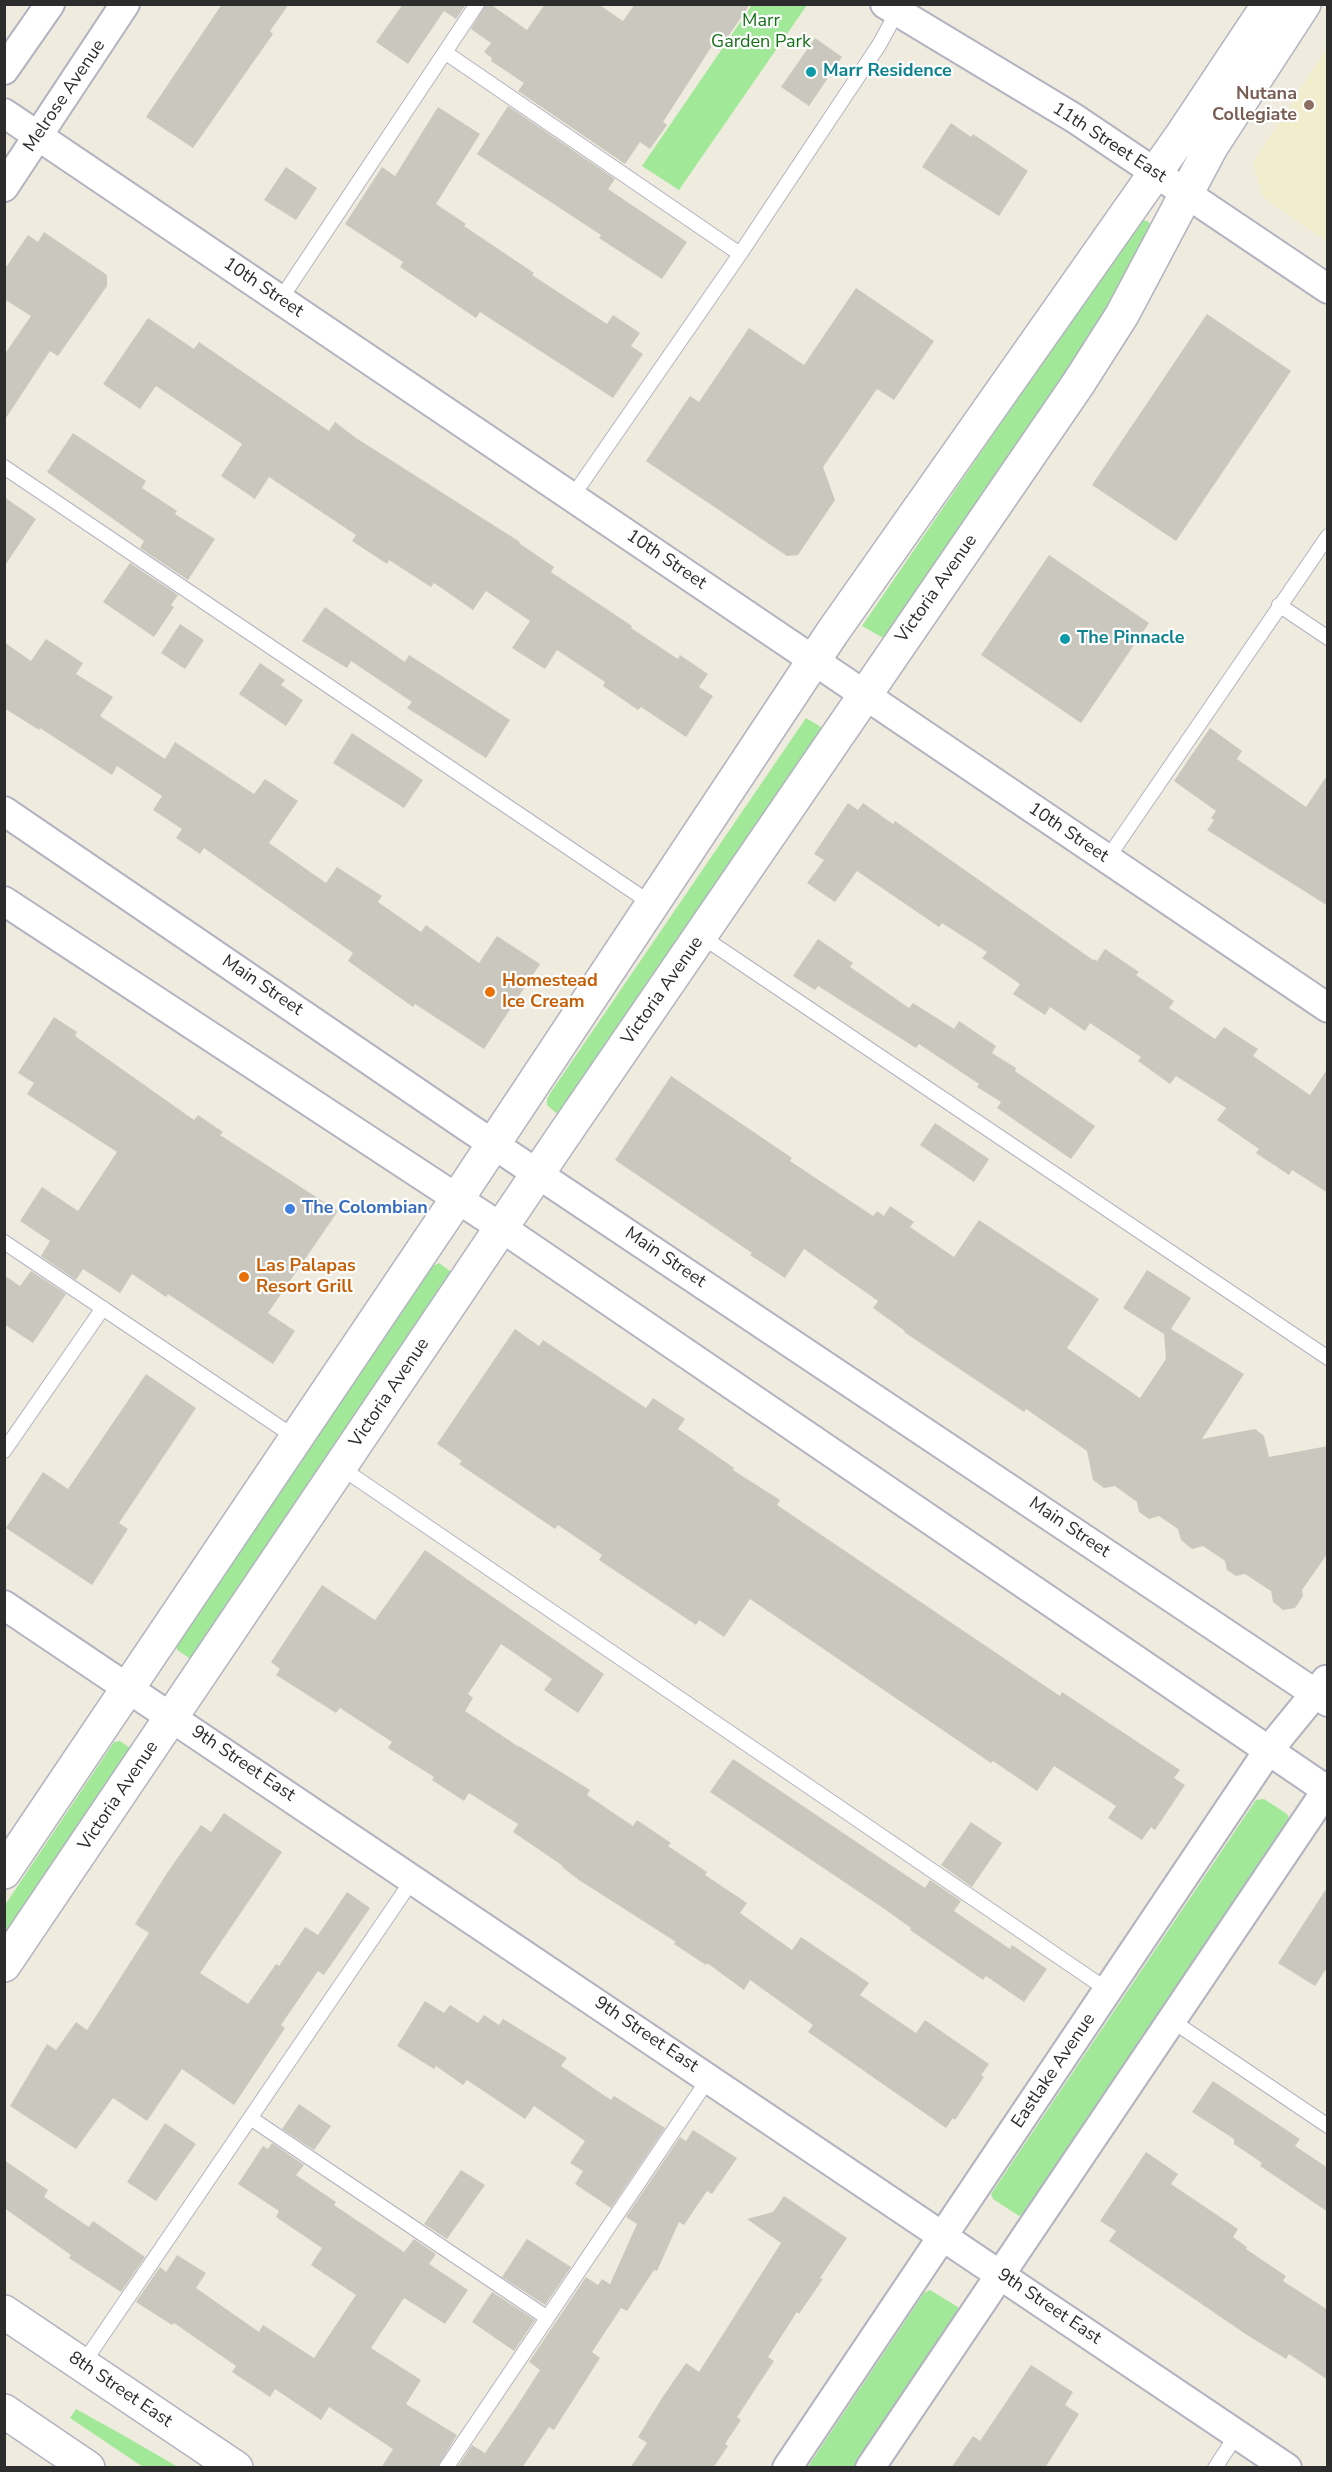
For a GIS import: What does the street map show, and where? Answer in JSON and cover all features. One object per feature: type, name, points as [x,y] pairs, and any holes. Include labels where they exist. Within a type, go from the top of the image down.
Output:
[{"type":"street","points":[[4,70],[50,4]]},
{"type":"street","name":"Melrose Avenue","points":[[4,187],[125,4]]},
{"type":"street","points":[[4,1872],[457,1199],[814,660],[1155,172],[1269,4]]},
{"type":"street","name":"Victoria Avenue","points":[[4,1965],[538,1173],[1078,384],[1122,315],[1211,147],[1304,4]]},
{"type":"street","name":"11th Street East","points":[[891,8],[1074,118],[1328,289]]},
{"type":"street","name":"10th Street","points":[[4,113],[1328,1008]]},
{"type":"street","name":"Main Street","points":[[4,811],[493,1144],[1324,1691]]},
{"type":"street","points":[[4,901],[502,1228],[1327,1790],[870,2468]]},
{"type":"street","name":"9th Street East","points":[[4,1605],[1287,2468]]},
{"type":"street","name":"Eastlake Avenue","points":[[787,2468],[1268,1751],[1324,1691]]},
{"type":"street","name":"8th Street East","points":[[4,2312],[236,2468]]},
{"type":"street","points":[[4,2411],[88,2468]]},
{"type":"lane","points":[[280,300],[477,4]]},
{"type":"lane","points":[[572,497],[740,254],[879,45],[891,8]]},
{"type":"lane","points":[[446,53],[740,254]]},
{"type":"lane","points":[[4,467],[653,904]]},
{"type":"lane","points":[[1107,859],[1328,536]]},
{"type":"lane","points":[[1279,605],[1328,638]]},
{"type":"lane","points":[[701,936],[1328,1358]]},
{"type":"lane","points":[[4,1242],[296,1438]]},
{"type":"lane","points":[[4,1451],[103,1308]]},
{"type":"lane","points":[[340,1467],[1109,1990]]},
{"type":"lane","points":[[82,2365],[413,1880]]},
{"type":"lane","points":[[1171,2020],[1328,2126]]},
{"type":"lane","points":[[446,2468],[709,2078]]},
{"type":"lane","points":[[252,2119],[546,2318]]},
{"type":"lane","points":[[1215,2468],[1237,2434]]},
{"type":"shaded area","name":"Nutana Collegiate","points":[[1327,48],[1327,242],[1263,197],[1253,163]]},
{"type":"green space","name":"Marr Garden Park","points":[[752,5],[807,5],[679,190],[642,166]]},
{"type":"green space","points":[[1144,220],[1149,222],[1151,228],[1149,233],[1081,353],[887,640],[862,626],[1139,222]]},
{"type":"green space","points":[[806,718],[821,727],[822,734],[562,1115],[556,1113],[547,1105],[551,1092]]},
{"type":"green space","points":[[439,1263],[454,1274],[194,1661],[177,1650],[177,1645],[433,1266]]},
{"type":"green space","points":[[120,1741],[133,1750],[5,1945],[5,1905],[114,1742]]},
{"type":"green space","points":[[1264,1799],[1287,1814],[1290,1821],[1027,2212],[1019,2216],[993,2199],[991,2194],[1256,1800]]},
{"type":"green space","points":[[930,2290],[958,2307],[958,2314],[855,2467],[807,2468],[924,2293]]},
{"type":"green space","points":[[76,2409],[178,2467],[143,2467],[70,2418]]},
{"type":"building","points":[[222,4],[289,4],[270,31],[273,34],[193,148],[146,117]]},
{"type":"building","points":[[403,4],[466,4],[456,19],[444,11],[408,64],[376,42]]},
{"type":"building","points":[[486,4],[490,4],[527,30],[545,4],[598,4],[623,21],[635,4],[750,4],[719,50],[712,46],[663,122],[667,125],[650,149],[640,142],[625,164],[518,91],[524,83],[491,61],[492,58],[484,52],[491,43],[471,29]]},
{"type":"building","name":"Marr Residence","points":[[815,38],[842,57],[809,106],[781,87]]},
{"type":"building","points":[[508,106],[615,179],[608,189],[687,242],[662,279],[599,238],[601,235],[477,154]]},
{"type":"building","points":[[438,107],[480,134],[436,204],[466,224],[464,226],[534,273],[532,275],[607,324],[613,315],[640,333],[631,346],[643,354],[613,398],[480,312],[476,318],[400,267],[403,262],[345,224],[382,167],[395,176]]},
{"type":"building","points":[[951,123],[971,137],[973,134],[1028,171],[999,216],[922,167]]},
{"type":"building","points":[[286,167],[317,188],[296,220],[264,200]]},
{"type":"building","points":[[44,232],[107,275],[107,286],[58,356],[50,351],[4,421],[4,355],[31,316],[4,299],[4,270],[28,235],[38,242]]},
{"type":"building","points":[[856,288],[934,341],[894,400],[877,389],[823,467],[835,500],[798,555],[787,556],[646,461],[690,396],[699,402],[749,328],[804,365]]},
{"type":"building","points":[[1207,314],[1291,371],[1176,541],[1092,485]]},
{"type":"building","points":[[148,318],[194,349],[199,342],[329,431],[335,422],[356,438],[520,542],[554,567],[551,572],[632,626],[631,628],[678,659],[680,655],[708,674],[699,687],[713,696],[686,737],[641,707],[638,710],[603,686],[605,682],[557,650],[545,669],[512,648],[530,621],[486,591],[473,610],[434,583],[431,587],[389,560],[387,564],[352,541],[356,535],[269,477],[255,499],[221,476],[242,444],[156,386],[140,409],[103,384]]},
{"type":"building","points":[[73,433],[146,481],[142,488],[177,511],[175,514],[215,539],[188,580],[140,548],[144,541],[47,472]]},
{"type":"building","points":[[4,497],[36,519],[4,567]]},
{"type":"building","name":"The Pinnacle","points":[[1049,555],[1149,623],[1081,723],[981,655]]},
{"type":"building","points":[[130,563],[178,595],[171,605],[174,607],[154,637],[103,602]]},
{"type":"building","points":[[325,607],[405,662],[409,655],[510,720],[486,758],[407,708],[412,702],[351,661],[347,668],[302,641]]},
{"type":"building","points":[[180,624],[204,640],[185,669],[161,653]]},
{"type":"building","points":[[46,639],[83,663],[76,674],[113,697],[100,716],[165,759],[175,742],[254,794],[265,779],[298,801],[269,843],[326,883],[337,867],[382,896],[378,902],[421,932],[426,925],[479,963],[497,936],[540,964],[484,1049],[415,1004],[413,1007],[348,961],[353,953],[204,848],[200,854],[176,838],[182,829],[153,810],[162,796],[117,766],[112,775],[40,728],[39,730],[4,708],[4,642],[31,661]]},
{"type":"building","points":[[260,663],[285,680],[281,685],[303,700],[286,726],[239,694]]},
{"type":"building","points":[[1210,728],[1242,751],[1237,759],[1306,807],[1328,774],[1328,906],[1207,830],[1214,820],[1211,818],[1216,811],[1174,781]]},
{"type":"building","points":[[352,733],[423,780],[404,808],[333,763]]},
{"type":"building","points":[[848,803],[858,810],[863,803],[893,824],[895,821],[1093,960],[1097,961],[1105,949],[1139,972],[1136,975],[1174,1001],[1169,1008],[1215,1039],[1224,1027],[1258,1049],[1253,1056],[1310,1095],[1328,1068],[1328,1193],[1292,1170],[1289,1175],[1256,1153],[1259,1149],[1217,1120],[1226,1108],[1176,1076],[1170,1084],[1138,1061],[1141,1057],[1090,1023],[1085,1031],[1050,1007],[1045,1015],[1013,994],[1020,984],[982,958],[987,952],[942,923],[939,927],[857,871],[835,902],[807,883],[824,860],[814,854]]},
{"type":"building","points":[[818,939],[853,963],[850,967],[909,1008],[913,1003],[954,1029],[959,1021],[996,1046],[992,1053],[1016,1068],[1015,1071],[1095,1126],[1071,1159],[997,1108],[1001,1102],[977,1087],[979,1084],[919,1044],[916,1048],[818,986],[815,990],[793,976]]},
{"type":"building","points":[[54,1017],[77,1032],[75,1036],[194,1120],[198,1115],[223,1132],[220,1135],[338,1211],[268,1313],[295,1331],[273,1364],[168,1294],[166,1297],[132,1274],[120,1293],[83,1269],[76,1280],[41,1256],[50,1241],[20,1221],[42,1187],[78,1211],[117,1152],[27,1094],[34,1083],[18,1073]]},
{"type":"building","points":[[671,1076],[792,1158],[790,1161],[873,1216],[877,1211],[884,1216],[890,1206],[914,1222],[910,1227],[954,1257],[979,1220],[1099,1299],[1067,1348],[1140,1398],[1166,1359],[1164,1334],[1123,1308],[1147,1270],[1191,1298],[1171,1329],[1244,1374],[1202,1439],[1255,1429],[1264,1436],[1269,1457],[1328,1446],[1328,1553],[1302,1590],[1303,1596],[1295,1608],[1283,1610],[1273,1602],[1271,1591],[1245,1574],[1236,1576],[1227,1570],[1225,1561],[1203,1546],[1192,1549],[1181,1540],[1178,1529],[1159,1516],[1149,1519],[1139,1512],[1137,1502],[1115,1486],[1104,1488],[1093,1480],[1087,1451],[1026,1409],[1024,1412],[904,1332],[873,1308],[878,1301],[804,1249],[785,1278],[615,1160]]},
{"type":"building","points":[[935,1123],[989,1159],[974,1182],[920,1145]]},
{"type":"building","points":[[31,1271],[66,1294],[33,1343],[4,1324],[4,1275],[20,1286]]},
{"type":"building","points":[[515,1329],[539,1346],[543,1340],[646,1408],[653,1398],[685,1419],[678,1429],[734,1468],[733,1470],[780,1500],[777,1505],[1060,1696],[1062,1692],[1180,1770],[1174,1778],[1185,1785],[1155,1830],[1151,1827],[1142,1840],[1108,1818],[1116,1806],[1054,1766],[1037,1791],[993,1761],[991,1763],[750,1599],[724,1637],[699,1620],[696,1625],[599,1560],[602,1555],[558,1525],[555,1529],[459,1464],[462,1461],[437,1444]]},
{"type":"building","points":[[146,1374],[196,1408],[119,1523],[128,1529],[92,1585],[6,1528],[43,1472],[68,1489]]},
{"type":"building","points":[[425,1550],[604,1674],[578,1713],[544,1690],[552,1679],[501,1644],[468,1694],[473,1698],[465,1711],[590,1790],[587,1795],[633,1826],[637,1820],[671,1843],[668,1846],[707,1872],[705,1875],[747,1903],[740,1913],[792,1950],[801,1937],[869,1983],[860,1995],[916,2033],[925,2020],[989,2064],[981,2075],[984,2077],[955,2120],[953,2118],[946,2128],[808,2032],[813,2025],[750,1980],[744,1990],[707,1963],[706,1965],[674,1944],[676,1942],[579,1880],[563,1866],[513,1832],[518,1824],[469,1793],[464,1801],[432,1780],[434,1777],[388,1748],[392,1742],[340,1708],[336,1713],[276,1675],[280,1669],[271,1662],[322,1585],[375,1620]]},
{"type":"building","points":[[733,1759],[925,1888],[930,1880],[961,1901],[954,1911],[1010,1949],[1012,1945],[1047,1969],[1024,2002],[986,1976],[983,1980],[910,1930],[911,1928],[883,1908],[710,1792]]},
{"type":"building","points":[[224,1813],[282,1852],[200,1973],[248,2004],[276,1964],[279,1966],[305,1927],[318,1935],[347,1892],[370,1908],[324,1975],[318,1971],[281,2025],[285,2028],[234,2105],[182,2069],[147,2121],[113,2098],[76,2149],[10,2106],[47,2044],[56,2050],[76,2022],[87,2030],[149,1933],[135,1924],[169,1870],[201,1825],[211,1832]]},
{"type":"building","points":[[971,1822],[1002,1843],[972,1887],[941,1865]]},
{"type":"building","points":[[1328,1886],[1328,1966],[1315,1986],[1278,1963]]},
{"type":"building","points":[[425,2001],[444,2013],[450,2005],[478,2023],[484,2015],[499,2025],[503,2019],[567,2058],[561,2066],[611,2100],[614,2096],[665,2128],[611,2208],[575,2184],[583,2171],[570,2163],[585,2141],[534,2106],[525,2119],[467,2080],[463,2085],[436,2066],[434,2069],[397,2046]]},
{"type":"building","points":[[1213,2081],[1300,2139],[1295,2146],[1328,2168],[1328,2212],[1260,2166],[1262,2163],[1234,2144],[1234,2139],[1192,2112]]},
{"type":"building","points":[[299,2104],[331,2126],[314,2150],[282,2129]]},
{"type":"building","points":[[165,2123],[196,2144],[156,2201],[127,2182]]},
{"type":"building","points":[[693,2130],[737,2158],[712,2194],[707,2191],[684,2225],[679,2222],[657,2271],[654,2270],[627,2311],[621,2308],[592,2352],[600,2358],[554,2430],[549,2427],[522,2468],[457,2468],[472,2445],[485,2453],[517,2406],[540,2370],[529,2362],[586,2277],[598,2285],[602,2279],[610,2284],[637,2224],[626,2217],[680,2137],[686,2141]]},
{"type":"building","points":[[272,2143],[304,2165],[296,2175],[336,2202],[334,2205],[404,2252],[414,2239],[436,2254],[429,2264],[468,2290],[445,2324],[404,2298],[371,2348],[421,2380],[406,2404],[457,2435],[437,2468],[381,2468],[393,2449],[329,2407],[321,2420],[275,2389],[270,2397],[232,2372],[236,2366],[174,2323],[172,2325],[136,2302],[160,2267],[166,2272],[177,2255],[206,2273],[196,2288],[259,2332],[263,2325],[314,2358],[356,2295],[311,2265],[322,2248],[276,2217],[279,2211],[238,2184],[263,2146],[268,2149]]},
{"type":"building","points":[[1146,2152],[1178,2174],[1171,2184],[1238,2229],[1233,2237],[1247,2247],[1246,2249],[1286,2276],[1283,2281],[1328,2310],[1328,2380],[1289,2354],[1286,2359],[1247,2335],[1109,2241],[1116,2231],[1100,2221]]},
{"type":"building","points":[[4,2160],[48,2190],[44,2197],[89,2227],[93,2221],[145,2257],[121,2292],[69,2258],[71,2255],[4,2208]]},
{"type":"building","points":[[461,2170],[485,2185],[447,2239],[424,2224]]},
{"type":"building","points":[[784,2196],[847,2238],[820,2278],[823,2279],[799,2314],[797,2312],[768,2357],[774,2361],[737,2417],[741,2420],[725,2444],[728,2446],[713,2468],[630,2468],[647,2443],[638,2437],[662,2398],[686,2363],[699,2372],[781,2243],[747,2219],[773,2212]]},
{"type":"building","points":[[527,2239],[571,2267],[545,2305],[502,2277]]},
{"type":"building","points":[[492,2292],[535,2320],[514,2351],[472,2322]]},
{"type":"building","points":[[1031,2365],[1073,2392],[1065,2405],[1079,2414],[1045,2468],[951,2468],[973,2436],[980,2441]]},
{"type":"place","name":"Marr Residence","points":[[811,72]]},
{"type":"place","name":"Nutana Collegiate","points":[[1309,105]]},
{"type":"place","name":"The Pinnacle","points":[[1065,639]]},
{"type":"place","name":"Homestead Ice Cream","points":[[490,992]]},
{"type":"place","name":"The Colombian","points":[[290,1209]]},
{"type":"place","name":"Las Palapas Resort Grill","points":[[244,1277]]}]
